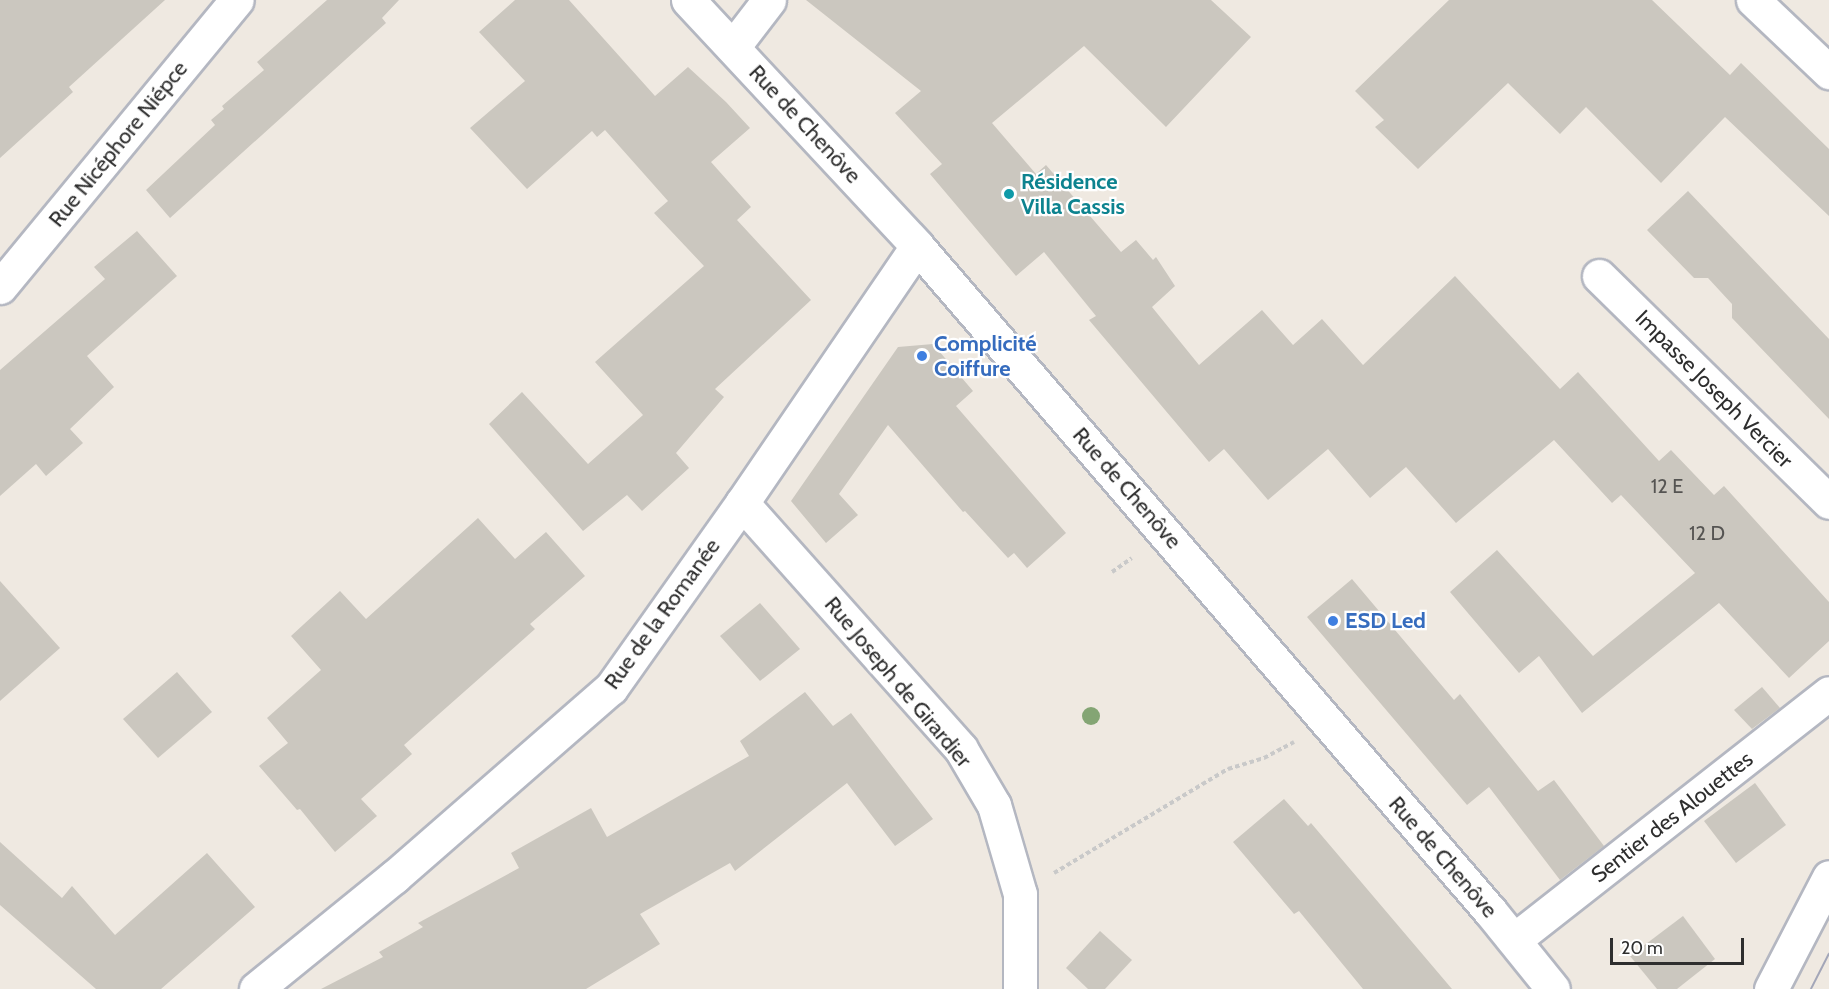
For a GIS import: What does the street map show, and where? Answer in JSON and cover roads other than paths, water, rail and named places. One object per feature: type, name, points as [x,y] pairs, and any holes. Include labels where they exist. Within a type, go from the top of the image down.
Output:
[{"type":"street","name":"Rue Nicéphore Niépce","points":[[0,287],[237,0]]},
{"type":"street","name":"Rue de Chenôve","points":[[688,0],[917,246],[1514,940],[1552,989]]},
{"type":"street","points":[[733,47],[769,0]]},
{"type":"street","points":[[1753,0],[1829,72]]},
{"type":"street","name":"Rue de la Romanée","points":[[256,989],[394,877],[612,688],[742,503],[917,246]]},
{"type":"street","name":"Impasse Joseph Vercier","points":[[1599,276],[1829,502]]},
{"type":"street","name":"Rue Joseph de Girardier","points":[[742,503],[961,749],[994,806],[1020,894],[1020,989]]},
{"type":"street","name":"Sentier des Alouettes","points":[[1514,940],[1829,693]]},
{"type":"street","points":[[1771,989],[1829,877]]},
{"type":"tram line","points":[[1811,989],[1829,954]]},
{"type":"place","name":"Résidence Villa Cassis","points":[[1009,194]]},
{"type":"place","name":"Complicité Coiffure","points":[[922,356]]},
{"type":"place","name":"ESD Led","points":[[1333,621]]}]
